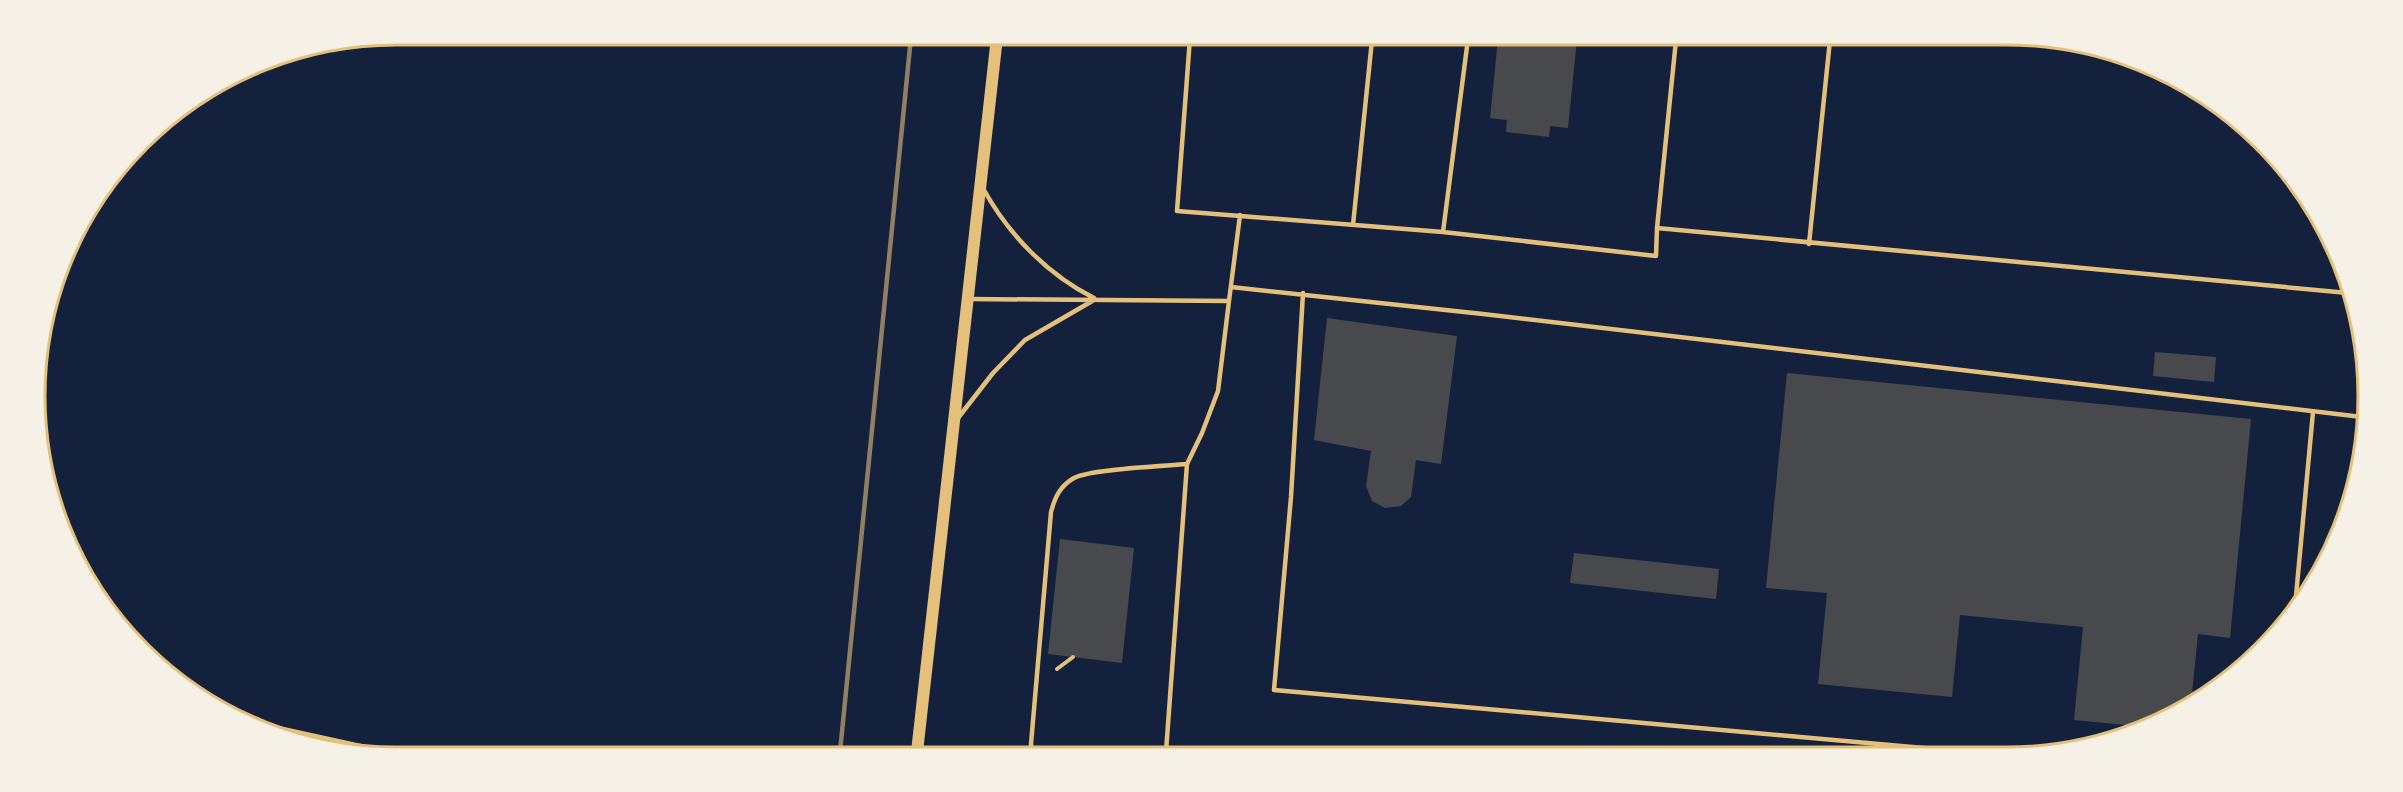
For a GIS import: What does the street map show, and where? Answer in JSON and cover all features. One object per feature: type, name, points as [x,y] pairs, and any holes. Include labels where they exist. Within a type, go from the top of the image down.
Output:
[{"type":"main road","points":[[918,747],[996,45]]},
{"type":"lane","points":[[1189,45],[1177,211],[1443,232],[1656,256],[1675,45]]},
{"type":"lane","points":[[1353,225],[1371,45]]},
{"type":"lane","points":[[1443,232],[1467,45]]},
{"type":"lane","points":[[1809,243],[1829,45]]},
{"type":"lane","points":[[980,184],[991,204],[1029,250],[1053,274],[1096,299]]},
{"type":"lane","points":[[1166,747],[1187,464],[1218,391],[1240,215]]},
{"type":"lane","points":[[1657,228],[2342,292]]},
{"type":"lane","points":[[1231,287],[1303,293],[2357,417]]},
{"type":"lane","points":[[1303,293],[1291,497],[1274,690],[1912,747]]},
{"type":"lane","points":[[968,299],[1229,301]]},
{"type":"lane","points":[[954,423],[993,373],[1025,340],[1096,299]]},
{"type":"lane","points":[[2296,595],[2313,412]]},
{"type":"lane","points":[[1031,747],[1051,512],[1058,494],[1062,487],[1077,476],[1187,464]]},
{"type":"lane","points":[[292,731],[352,744]]},
{"type":"building","points":[[1497,45],[1576,45],[1568,128],[1550,126],[1549,137],[1506,132],[1507,120],[1490,118]]},
{"type":"building","points":[[1327,318],[1457,336],[1441,464],[1416,460],[1411,497],[1401,506],[1385,508],[1372,501],[1366,486],[1371,451],[1314,440]]},
{"type":"building","points":[[2155,352],[2216,357],[2214,382],[2153,376]]},
{"type":"building","points":[[1787,373],[2251,419],[2230,638],[2198,634],[2192,694],[2162,711],[2127,725],[2074,720],[2083,627],[1960,615],[1952,697],[1818,684],[1827,593],[1766,588]]},
{"type":"building","points":[[1060,539],[1134,548],[1122,663],[1048,654]]},
{"type":"building","points":[[1574,553],[1719,569],[1716,599],[1570,583]]},
{"type":"railway","points":[[840,747],[910,45]]}]
